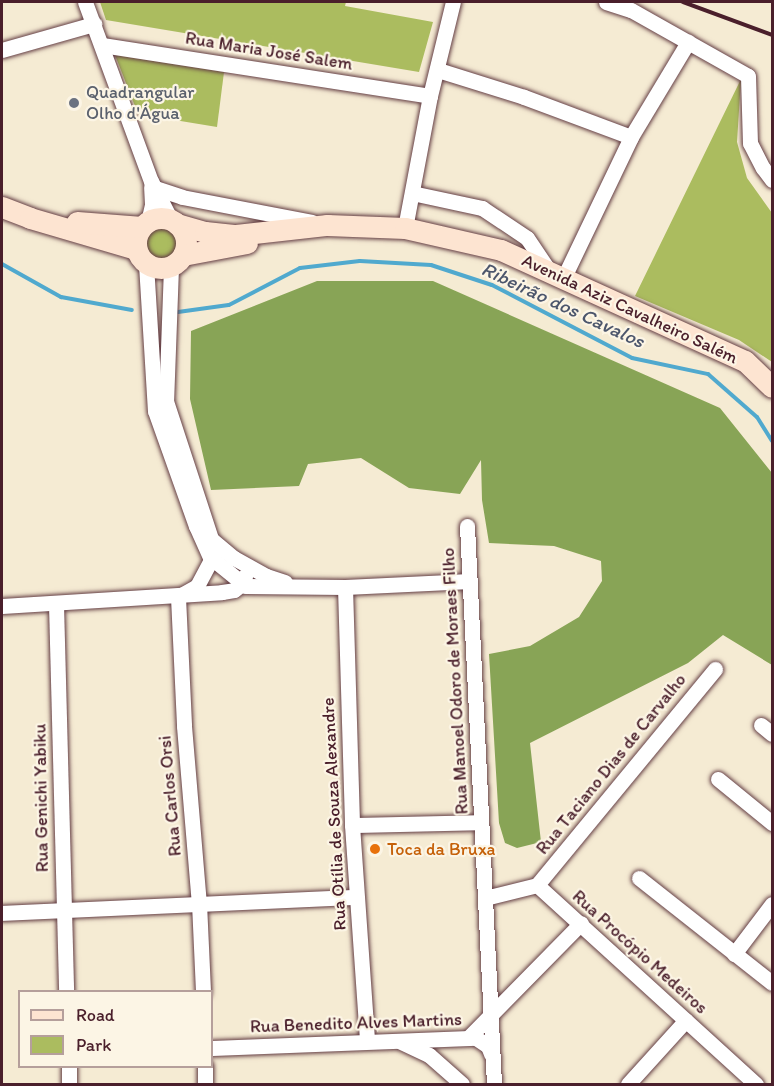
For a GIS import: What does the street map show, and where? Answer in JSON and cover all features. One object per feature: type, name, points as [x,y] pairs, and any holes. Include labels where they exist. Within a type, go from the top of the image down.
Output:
[{"type":"main road","points":[[2,207],[30,218],[141,256],[162,269],[177,261],[186,238],[174,222],[163,218],[145,224],[30,218]]},
{"type":"main road","name":"Avenida Aziz Cavalheiro Salém","points":[[174,222],[205,232],[236,235],[332,225],[405,228],[501,250],[745,361],[772,387]]},
{"type":"main road","points":[[141,256],[136,241],[145,224]]},
{"type":"main road","name":"Avenida Aziz Cavalheiro Salém","points":[[177,261],[332,225]]},
{"type":"street","points":[[85,2],[153,184],[174,222]]},
{"type":"street","points":[[405,228],[430,96],[453,2]]},
{"type":"street","points":[[606,2],[631,10],[748,76],[750,143],[772,180]]},
{"type":"street","points":[[2,50],[94,24]]},
{"type":"street","points":[[412,193],[482,208],[526,238],[556,274],[631,137],[688,42]]},
{"type":"street","name":"Rua Maria José Salem","points":[[102,45],[430,96]]},
{"type":"street","points":[[438,70],[524,97],[631,137]]},
{"type":"street","points":[[145,224],[152,204],[153,184]]},
{"type":"street","points":[[153,184],[182,197],[332,225]]},
{"type":"street","points":[[2,606],[178,597],[234,590],[242,584],[245,576],[196,526],[155,411],[141,256]]},
{"type":"street","points":[[177,261],[166,401],[211,539],[227,559],[242,584]]},
{"type":"street","name":"Rua Manoel Odoro de Moraes Filho","points":[[467,526],[494,1084]]},
{"type":"street","points":[[227,559],[299,587]]},
{"type":"street","points":[[178,597],[196,586],[227,559]]},
{"type":"street","points":[[242,584],[345,587],[470,581]]},
{"type":"street","name":"Rua Otília de Souza Alexandre","points":[[345,587],[352,825],[367,1040]]},
{"type":"street","name":"Rua Carlos Orsi","points":[[178,597],[184,726],[200,903],[202,990]]},
{"type":"street","name":"Rua Genichi Yabiku","points":[[56,604],[66,990]]},
{"type":"street","name":"Rua Taciano Dias de Carvalho","points":[[537,885],[715,669]]},
{"type":"street","points":[[718,779],[772,823]]},
{"type":"street","points":[[352,825],[481,822]]},
{"type":"street","points":[[639,878],[772,983]]},
{"type":"street","points":[[485,898],[537,885]]},
{"type":"street","name":"Rua Procópio Medeiros","points":[[537,885],[756,1084]]},
{"type":"street","points":[[2,913],[356,897]]},
{"type":"street","points":[[734,954],[772,904]]},
{"type":"street","points":[[468,1038],[581,923]]},
{"type":"street","points":[[627,1084],[686,1020]]},
{"type":"street","points":[[448,1038],[443,1053],[449,1073]]},
{"type":"street","name":"Rua Benedito Alves Martins","points":[[213,1047],[468,1038],[483,1040],[492,1057]]},
{"type":"street","points":[[395,1040],[429,1055],[462,1084]]},
{"type":"street","points":[[69,1068],[69,1084]]},
{"type":"street","points":[[205,1068],[205,1084]]},
{"type":"green space","points":[[100,2],[346,2],[345,6],[433,22],[419,72],[106,20]]},
{"type":"green space","points":[[115,55],[224,72],[217,127],[138,114]]},
{"type":"green space","points":[[741,79],[737,142],[747,178],[772,213],[772,362],[739,340],[635,296]]},
{"type":"green space","points":[[161,223],[175,229],[181,243],[175,257],[161,263],[147,257],[141,243],[147,229]]},
{"type":"green space","points":[[317,281],[433,281],[720,408],[772,473],[772,665],[723,635],[688,663],[530,743],[541,842],[517,848],[505,843],[499,823],[489,654],[530,646],[579,617],[602,581],[601,561],[554,546],[489,543],[482,500],[481,460],[460,494],[409,488],[361,458],[308,464],[299,486],[211,490],[190,399],[191,331]]},
{"type":"waterway","name":"Ribeirão dos Cavalos","points":[[178,312],[229,305],[300,268],[360,261],[431,265],[492,285],[632,358],[708,374],[757,417],[772,441]]},
{"type":"waterway","points":[[2,264],[61,297],[132,310]]},
{"type":"railway","points":[[683,2],[772,35]]},
{"type":"place","name":"Quadrangular Olho d'Água","points":[[74,103]]},
{"type":"place","name":"Toca da Bruxa","points":[[375,849]]}]
